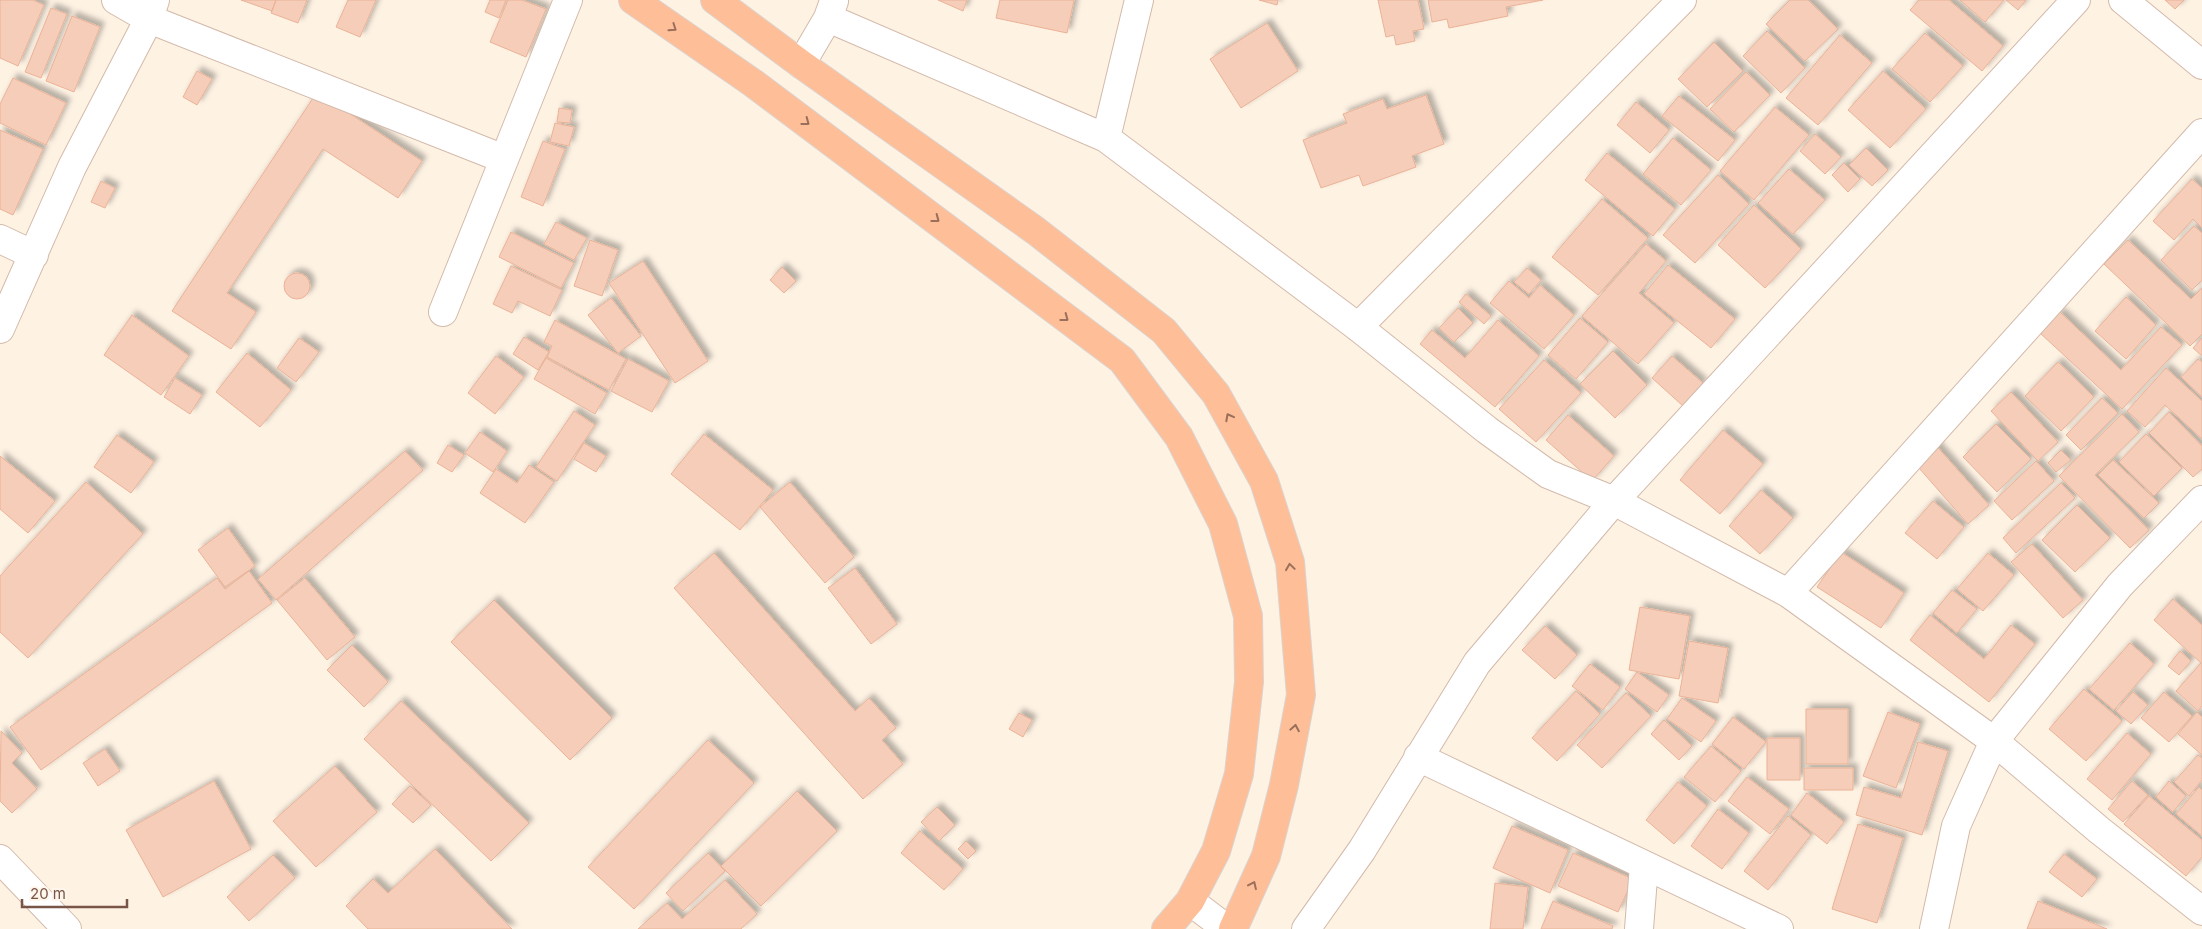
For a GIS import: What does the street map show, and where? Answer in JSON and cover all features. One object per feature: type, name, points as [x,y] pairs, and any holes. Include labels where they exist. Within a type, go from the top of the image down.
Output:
[{"type":"highway","points":[[634,0],[761,89],[1122,360],[1179,437],[1223,524],[1248,616],[1249,682],[1239,774],[1216,851],[1190,901],[1166,929]]},
{"type":"highway","points":[[715,0],[801,64],[1036,231],[1164,331],[1216,394],[1264,481],[1290,562],[1301,695],[1284,785],[1266,856],[1233,929]]},
{"type":"street","points":[[116,0],[152,10],[504,159]]},
{"type":"street","points":[[443,312],[568,0]]},
{"type":"street","points":[[1106,138],[1139,0]]},
{"type":"street","points":[[1358,327],[1682,0]]},
{"type":"street","points":[[1306,929],[1362,850],[1477,663],[1614,501],[2076,0]]},
{"type":"street","points":[[2123,0],[2202,65]]},
{"type":"street","points":[[801,64],[831,9],[1106,138],[1358,327],[1487,430],[1548,474],[1614,501],[1788,593],[1994,741],[2099,830],[2199,901]]},
{"type":"street","points":[[0,329],[72,167],[152,10]]},
{"type":"street","points":[[1788,593],[2202,134]]},
{"type":"street","points":[[0,239],[34,254]]},
{"type":"street","points":[[1934,929],[1956,826],[1994,741],[2120,585],[2202,500]]},
{"type":"street","points":[[1418,757],[1779,929]]},
{"type":"street","points":[[0,859],[67,929]]},
{"type":"street","points":[[1638,929],[1644,865]]},
{"type":"street","points":[[1190,901],[1227,929]]},
{"type":"building","points":[[0,0],[33,0],[44,5],[18,66],[0,58]]},
{"type":"building","points":[[241,0],[276,0],[272,11]]},
{"type":"building","points":[[276,0],[307,0],[298,23],[271,13]]},
{"type":"building","points":[[348,0],[376,0],[360,37],[336,27]]},
{"type":"building","points":[[490,0],[506,0],[499,18],[485,12]]},
{"type":"building","points":[[508,0],[522,0],[546,9],[526,57],[490,42]]},
{"type":"building","points":[[938,0],[967,0],[963,11]]},
{"type":"building","points":[[1000,0],[1074,0],[1067,33],[996,18]]},
{"type":"building","points":[[1259,0],[1278,0],[1277,5]]},
{"type":"building","points":[[1378,0],[1418,0],[1424,29],[1413,31],[1415,41],[1396,45],[1394,35],[1386,37]]},
{"type":"building","points":[[1428,0],[1543,0],[1506,7],[1508,16],[1449,28],[1447,19],[1432,22]]},
{"type":"building","points":[[1790,0],[1808,0],[1838,29],[1805,61],[1766,24]]},
{"type":"building","points":[[1919,0],[1949,0],[2003,46],[1982,71],[1910,10]]},
{"type":"building","points":[[1960,0],[2004,0],[1985,22]]},
{"type":"building","points":[[2006,0],[2026,0],[2018,10]]},
{"type":"building","points":[[2165,0],[2184,0],[2175,9]]},
{"type":"building","points":[[51,8],[67,14],[41,78],[25,72]]},
{"type":"building","points":[[72,16],[100,27],[74,92],[46,81]]},
{"type":"building","points":[[1267,23],[1298,71],[1241,108],[1210,59]]},
{"type":"building","points":[[1767,31],[1805,68],[1781,93],[1743,56]]},
{"type":"building","points":[[1925,33],[1963,66],[1930,102],[1892,69]]},
{"type":"building","points":[[1840,35],[1872,63],[1818,125],[1786,98]]},
{"type":"building","points":[[1714,42],[1743,71],[1707,107],[1678,79]]},
{"type":"building","points":[[197,71],[212,79],[197,105],[183,97]]},
{"type":"building","points":[[1883,71],[1926,109],[1890,148],[1848,110]]},
{"type":"building","points":[[1746,72],[1770,95],[1734,132],[1710,109]]},
{"type":"building","points":[[13,78],[66,103],[46,145],[0,123],[0,104]]},
{"type":"building","points":[[317,92],[422,161],[398,198],[323,149],[227,293],[256,312],[231,349],[172,311]]},
{"type":"building","points":[[1426,95],[1444,144],[1412,156],[1416,167],[1363,186],[1359,175],[1321,188],[1303,140],[1347,123],[1343,114],[1383,99],[1387,109]]},
{"type":"building","points":[[1679,96],[1735,140],[1718,161],[1662,116]]},
{"type":"building","points":[[1636,102],[1669,130],[1650,153],[1617,125]]},
{"type":"building","points":[[1775,107],[1809,135],[1754,200],[1720,171]]},
{"type":"building","points":[[559,108],[572,110],[570,123],[557,122]]},
{"type":"building","points":[[555,123],[574,127],[569,146],[550,142]]},
{"type":"building","points":[[0,130],[43,149],[13,215],[0,209]]},
{"type":"building","points":[[1815,134],[1841,157],[1825,174],[1800,151]]},
{"type":"building","points":[[1673,138],[1711,170],[1681,205],[1643,174]]},
{"type":"building","points":[[543,141],[565,149],[543,206],[521,197]]},
{"type":"building","points":[[1866,148],[1888,170],[1872,186],[1849,165]]},
{"type":"building","points":[[1607,153],[1675,209],[1653,236],[1585,180]]},
{"type":"building","points":[[1844,163],[1860,179],[1848,192],[1832,175]]},
{"type":"building","points":[[1789,169],[1825,200],[1793,234],[1758,203]]},
{"type":"building","points":[[1718,175],[1749,204],[1695,263],[1663,235]]},
{"type":"building","points":[[2192,179],[2202,188],[2202,228],[2193,219],[2174,240],[2153,221]]},
{"type":"building","points":[[101,181],[115,188],[105,208],[91,202]]},
{"type":"building","points":[[1602,199],[1648,238],[1598,295],[1552,257]]},
{"type":"building","points":[[1754,205],[1801,249],[1765,288],[1718,245]]},
{"type":"building","points":[[556,222],[587,238],[574,260],[544,244]]},
{"type":"building","points":[[2194,226],[2202,233],[2202,280],[2192,290],[2161,260]]},
{"type":"building","points":[[511,232],[574,263],[561,288],[499,257]]},
{"type":"building","points":[[590,240],[618,250],[602,296],[574,286]]},
{"type":"building","points":[[2128,240],[2191,299],[2202,288],[2202,334],[2190,346],[2104,264]]},
{"type":"building","points":[[1646,244],[1666,261],[1639,293],[1674,323],[1638,364],[1582,316]]},
{"type":"building","points":[[643,261],[708,361],[675,383],[609,283]]},
{"type":"building","points":[[1668,265],[1735,319],[1711,348],[1644,294]]},
{"type":"building","points":[[511,266],[562,290],[550,316],[518,301],[512,313],[493,304]]},
{"type":"building","points":[[782,267],[796,281],[784,293],[770,280]]},
{"type":"building","points":[[1527,268],[1541,280],[1529,294],[1514,282]]},
{"type":"building","points":[[297,273],[306,277],[310,286],[306,295],[297,299],[288,295],[284,286],[288,277]]},
{"type":"building","points":[[1509,281],[1529,298],[1540,285],[1574,315],[1544,349],[1490,303]]},
{"type":"building","points":[[1466,294],[1491,316],[1484,324],[1459,302]]},
{"type":"building","points":[[2126,297],[2156,325],[2126,359],[2095,331]]},
{"type":"building","points":[[611,298],[641,336],[618,353],[588,315]]},
{"type":"building","points":[[1458,308],[1473,323],[1454,342],[1439,328]]},
{"type":"building","points":[[2060,312],[2121,370],[2161,327],[2182,345],[2122,409],[2040,333]]},
{"type":"building","points":[[132,315],[189,356],[161,395],[104,355]]},
{"type":"building","points":[[1580,318],[1608,342],[1576,379],[1548,355]]},
{"type":"building","points":[[555,320],[626,359],[609,390],[547,357],[552,346],[544,342]]},
{"type":"building","points":[[1498,320],[1539,356],[1495,407],[1420,344],[1432,330],[1465,358]]},
{"type":"building","points":[[524,337],[549,352],[538,370],[513,354]]},
{"type":"building","points":[[299,338],[319,352],[296,382],[277,368]]},
{"type":"building","points":[[2202,338],[2202,356],[2193,348]]},
{"type":"building","points":[[1613,351],[1647,385],[1615,418],[1580,384]]},
{"type":"building","points":[[247,353],[291,390],[260,427],[216,392]]},
{"type":"building","points":[[496,356],[524,377],[495,414],[468,393]]},
{"type":"building","points":[[1672,356],[1703,383],[1683,406],[1652,378]]},
{"type":"building","points":[[546,358],[607,393],[595,414],[534,379]]},
{"type":"building","points":[[628,359],[669,381],[652,412],[611,391]]},
{"type":"building","points":[[2198,359],[2202,362],[2202,397],[2181,377]]},
{"type":"building","points":[[1544,360],[1581,393],[1536,442],[1499,409]]},
{"type":"building","points":[[2058,362],[2094,397],[2061,431],[2025,396]]},
{"type":"building","points":[[2166,368],[2202,401],[2202,439],[2165,405],[2145,427],[2127,411]]},
{"type":"building","points":[[175,378],[202,395],[190,414],[164,397]]},
{"type":"building","points":[[2011,392],[2058,442],[2038,461],[1991,411]]},
{"type":"building","points":[[2102,398],[2118,413],[2081,450],[2066,435]]},
{"type":"building","points":[[574,411],[595,425],[557,481],[536,467]]},
{"type":"building","points":[[2169,412],[2202,446],[2202,469],[2193,477],[2149,433]]},
{"type":"building","points":[[2122,414],[2139,432],[2095,475],[2149,530],[2130,548],[2059,476]]},
{"type":"building","points":[[1568,415],[1614,456],[1592,481],[1546,440]]},
{"type":"building","points":[[1996,424],[2031,459],[1997,492],[1963,457]]},
{"type":"building","points":[[1723,430],[1763,464],[1720,514],[1680,480]]},
{"type":"building","points":[[480,432],[507,451],[493,472],[465,453]]},
{"type":"building","points":[[704,434],[773,490],[740,530],[671,474]]},
{"type":"building","points":[[2146,434],[2182,468],[2154,496],[2119,462]]},
{"type":"building","points":[[117,435],[154,462],[131,493],[94,467]]},
{"type":"building","points":[[1933,442],[1989,505],[1968,524],[1912,460]]},
{"type":"building","points":[[584,443],[606,456],[596,472],[574,459]]},
{"type":"building","points":[[448,445],[464,455],[452,472],[437,463]]},
{"type":"building","points":[[2061,450],[2071,460],[2056,472],[2048,463]]},
{"type":"building","points":[[405,451],[423,470],[276,600],[258,579]]},
{"type":"building","points":[[0,456],[55,501],[28,533],[0,509]]},
{"type":"building","points":[[2113,460],[2159,503],[2144,518],[2098,475]]},
{"type":"building","points":[[2036,461],[2054,481],[2012,520],[1994,501]]},
{"type":"building","points":[[529,465],[554,482],[525,523],[480,493],[496,469],[517,483]]},
{"type":"building","points":[[86,482],[143,534],[28,658],[0,632],[0,576]]},
{"type":"building","points":[[790,482],[854,557],[825,583],[760,507]]},
{"type":"building","points":[[2061,483],[2075,498],[2016,553],[2003,538]]},
{"type":"building","points":[[1761,490],[1793,518],[1760,554],[1729,526]]},
{"type":"building","points":[[1933,501],[1964,527],[1937,559],[1905,533]]},
{"type":"building","points":[[2077,505],[2110,538],[2075,572],[2042,540]]},
{"type":"building","points":[[228,528],[255,566],[225,587],[198,550]]},
{"type":"building","points":[[2032,544],[2083,600],[2063,618],[2011,562]]},
{"type":"building","points":[[1841,552],[1904,593],[1881,628],[1817,587]]},
{"type":"building","points":[[714,553],[855,711],[869,698],[896,728],[882,740],[903,764],[863,799],[674,588]]},
{"type":"building","points":[[1988,553],[2014,575],[1983,611],[1957,589]]},
{"type":"building","points":[[855,568],[897,624],[871,644],[828,588]]},
{"type":"building","points":[[249,571],[272,603],[41,770],[10,727],[217,578],[225,589]]},
{"type":"building","points":[[305,578],[355,637],[327,660],[277,600]]},
{"type":"building","points":[[1952,590],[1977,609],[1957,633],[1933,613]]},
{"type":"building","points":[[2173,599],[2202,625],[2202,706],[2198,711],[2176,691],[2201,663],[2154,620]]},
{"type":"building","points":[[494,600],[612,718],[570,760],[451,642]]},
{"type":"building","points":[[1640,607],[1690,616],[1679,679],[1629,670]]},
{"type":"building","points":[[1930,615],[1984,659],[2011,625],[2035,644],[1989,702],[1910,640]]},
{"type":"building","points":[[1545,626],[1577,655],[1555,679],[1522,650]]},
{"type":"building","points":[[1689,641],[1728,648],[1718,703],[1679,696]]},
{"type":"building","points":[[2130,643],[2154,664],[2114,710],[2089,689]]},
{"type":"building","points":[[352,645],[388,682],[364,707],[327,670]]},
{"type":"building","points":[[2180,651],[2191,661],[2179,675],[2168,666]]},
{"type":"building","points":[[1590,664],[1620,687],[1603,710],[1572,686]]},
{"type":"building","points":[[1637,672],[1669,695],[1657,712],[1625,689]]},
{"type":"building","points":[[2084,689],[2122,721],[2086,761],[2049,729]]},
{"type":"building","points":[[1576,691],[1600,714],[1557,761],[1532,738]]},
{"type":"building","points":[[2133,692],[2148,705],[2131,724],[2116,711]]},
{"type":"building","points":[[2164,692],[2192,716],[2169,742],[2141,718]]},
{"type":"building","points":[[1626,693],[1651,716],[1602,768],[1577,745]]},
{"type":"building","points":[[1682,698],[1716,721],[1701,742],[1667,719]]},
{"type":"building","points":[[401,701],[529,823],[491,861],[364,739]]},
{"type":"building","points":[[1806,709],[1848,709],[1848,764],[1806,764]]},
{"type":"building","points":[[1888,712],[1920,724],[1896,788],[1863,776]]},
{"type":"building","points":[[2197,712],[2202,717],[2202,755],[2178,734]]},
{"type":"building","points":[[1019,713],[1032,720],[1023,737],[1009,729]]},
{"type":"building","points":[[1733,717],[1766,742],[1744,769],[1712,744]]},
{"type":"building","points":[[1664,720],[1692,746],[1679,760],[1651,734]]},
{"type":"building","points":[[1,731],[22,753],[12,763],[37,789],[12,813],[0,801]]},
{"type":"building","points":[[2127,733],[2151,754],[2112,800],[2087,779]]},
{"type":"building","points":[[1767,738],[1800,738],[1800,780],[1767,780]]},
{"type":"building","points":[[708,740],[754,783],[634,909],[588,867]]},
{"type":"building","points":[[1918,742],[1948,751],[1922,835],[1856,815],[1864,787],[1901,798]]},
{"type":"building","points":[[1711,746],[1741,771],[1715,802],[1684,777]]},
{"type":"building","points":[[105,749],[120,771],[98,786],[83,763]]},
{"type":"building","points":[[2198,755],[2202,758],[2202,780],[2189,796],[2174,782]]},
{"type":"building","points":[[335,766],[377,812],[316,867],[273,821]]},
{"type":"building","points":[[1804,768],[1853,768],[1853,790],[1804,790]]},
{"type":"building","points":[[1747,777],[1789,809],[1770,834],[1728,801]]},
{"type":"building","points":[[214,781],[251,849],[163,897],[126,830]]},
{"type":"building","points":[[2132,781],[2148,795],[2123,822],[2108,809]]},
{"type":"building","points":[[2169,781],[2186,796],[2173,812],[2156,797]]},
{"type":"building","points":[[1678,782],[1707,806],[1674,844],[1646,820]]},
{"type":"building","points":[[410,786],[431,805],[413,823],[392,804]]},
{"type":"building","points":[[2199,787],[2202,790],[2202,836],[2176,814]]},
{"type":"building","points":[[797,791],[837,831],[761,906],[721,866]]},
{"type":"building","points":[[1807,793],[1844,822],[1827,844],[1791,815]]},
{"type":"building","points":[[2149,796],[2202,840],[2202,857],[2186,876],[2124,824]]},
{"type":"building","points":[[937,807],[955,825],[939,841],[921,822]]},
{"type":"building","points":[[1718,809],[1749,833],[1722,869],[1691,846]]},
{"type":"building","points":[[1788,816],[1811,835],[1768,890],[1744,871]]},
{"type":"building","points":[[1858,824],[1903,838],[1877,923],[1832,909]]},
{"type":"building","points":[[1512,826],[1568,850],[1550,893],[1493,868]]},
{"type":"building","points":[[920,831],[963,869],[944,890],[901,853]]},
{"type":"building","points":[[966,841],[976,851],[968,859],[958,849]]},
{"type":"building","points":[[435,849],[512,929],[368,929],[346,906],[373,879],[388,893]]},
{"type":"building","points":[[708,853],[725,871],[683,911],[666,893]]},
{"type":"building","points":[[1573,853],[1633,879],[1618,912],[1558,886]]},
{"type":"building","points":[[2064,854],[2097,879],[2082,897],[2049,872]]},
{"type":"building","points":[[273,855],[295,878],[249,921],[227,897]]},
{"type":"building","points":[[725,880],[757,914],[741,929],[638,929],[667,903],[682,919]]},
{"type":"building","points":[[1495,883],[1528,887],[1523,929],[1490,929]]},
{"type":"building","points":[[1553,901],[1613,926],[1612,929],[1541,929]]},
{"type":"building","points":[[2038,901],[2107,929],[2027,929]]}]
